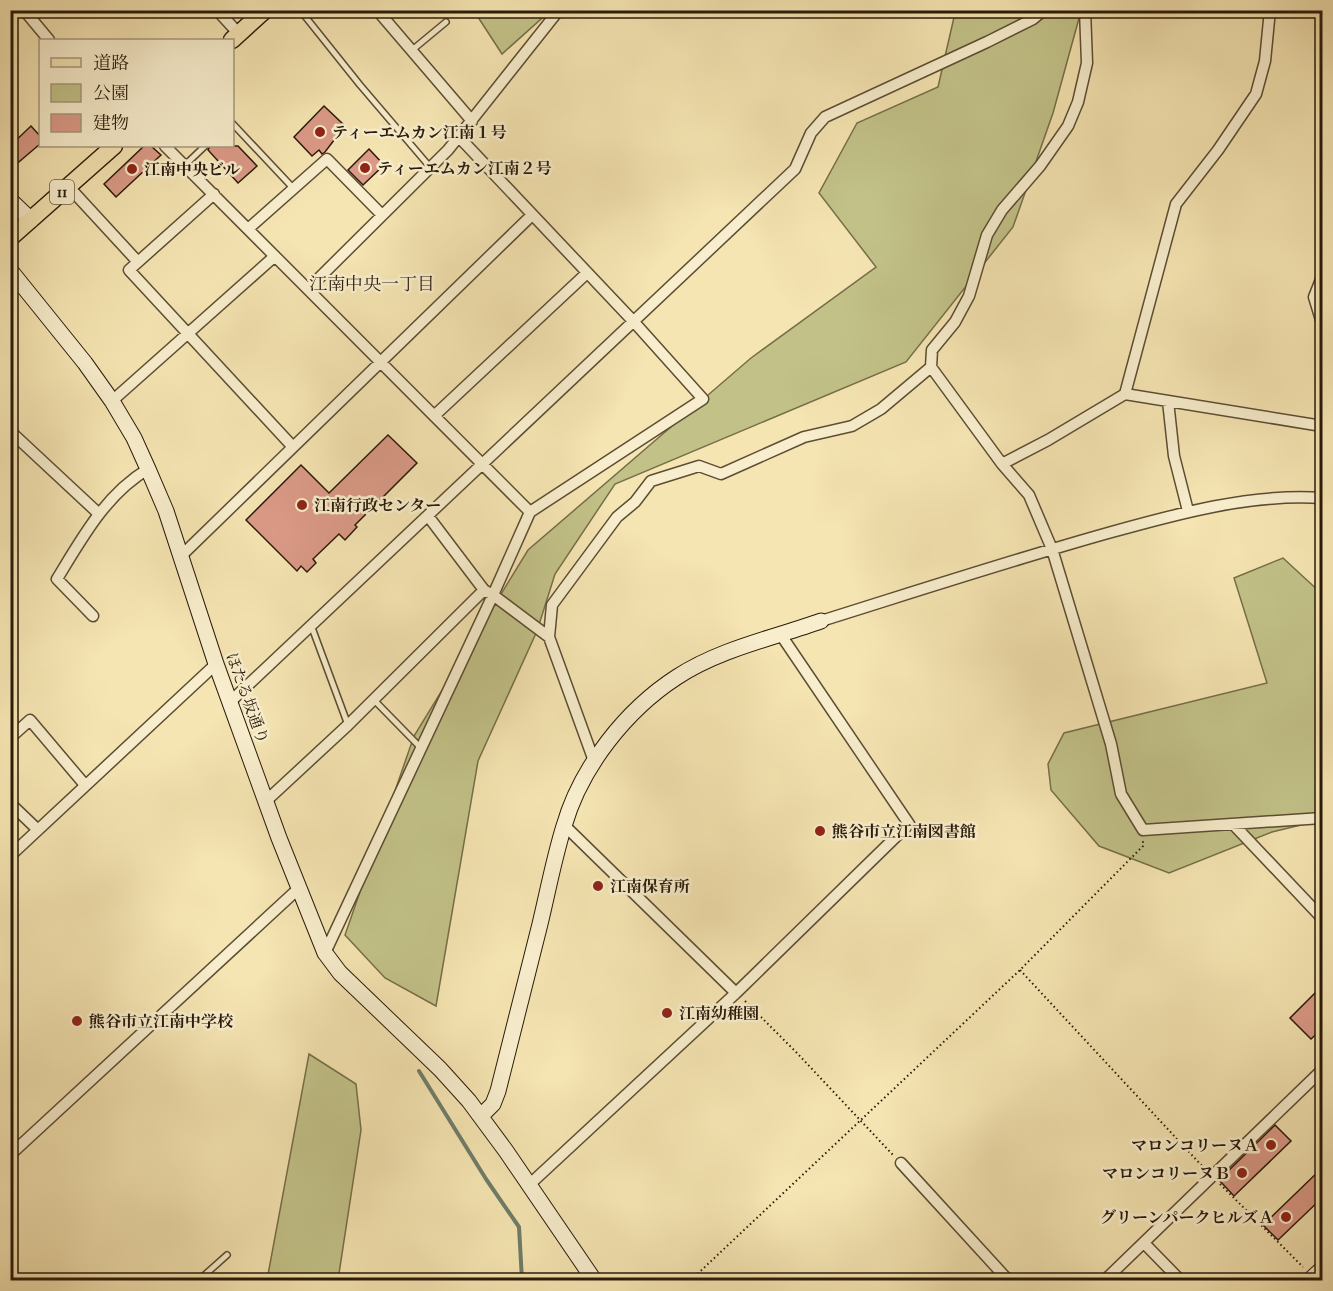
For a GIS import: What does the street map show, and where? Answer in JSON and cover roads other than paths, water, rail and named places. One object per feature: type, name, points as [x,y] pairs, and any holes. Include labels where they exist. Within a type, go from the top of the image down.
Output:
[{"type":"main road","points":[[235,37],[265,10]]},
{"type":"main road","name":"11","points":[[10,238],[113,147]]},
{"type":"street","points":[[10,14],[14,10]]},
{"type":"street","points":[[24,10],[48,39]]},
{"type":"street","points":[[217,10],[235,37]]},
{"type":"street","points":[[377,10],[472,121]]},
{"type":"street","points":[[308,289],[459,137],[559,10]]},
{"type":"street","points":[[230,702],[795,169],[811,133],[825,117],[987,42],[1044,10]]},
{"type":"street","points":[[1086,10],[1087,63],[1078,102],[1068,126],[1040,166],[1002,210],[987,235],[969,296],[955,322],[932,350],[931,367],[1002,464],[1029,495],[1052,549],[1111,744],[1120,794],[1143,830],[1323,818]]},
{"type":"street","points":[[1125,394],[1176,204],[1218,150],[1256,94],[1265,62],[1270,10]]},
{"type":"street","points":[[325,953],[421,748],[489,592],[530,512],[703,399],[634,322],[459,137]]},
{"type":"street","points":[[166,147],[530,512]]},
{"type":"street","points":[[248,229],[327,159],[382,214]]},
{"type":"street","points":[[68,186],[138,262]]},
{"type":"street","points":[[214,194],[129,270],[293,447]]},
{"type":"street","points":[[10,200],[30,220]]},
{"type":"street","points":[[181,556],[532,215]]},
{"type":"street","points":[[112,401],[275,256]]},
{"type":"street","name":"ほたる坂通り","points":[[10,270],[85,363],[112,401],[134,438],[166,511],[216,664],[298,889],[325,953],[340,973],[440,1069],[469,1101],[594,1281]]},
{"type":"street","points":[[435,415],[587,273]]},
{"type":"street","points":[[1323,278],[1314,297],[1323,323]]},
{"type":"street","points":[[594,761],[549,637],[552,605],[617,517],[635,502],[651,481],[699,466],[721,474],[804,436],[852,426],[880,409],[931,367]]},
{"type":"street","points":[[1002,464],[1048,440],[1125,394],[1323,426]]},
{"type":"street","points":[[1168,401],[1174,456],[1188,511]]},
{"type":"street","points":[[10,431],[98,513]]},
{"type":"street","points":[[93,616],[57,579],[98,513],[134,477],[148,469]]},
{"type":"street","points":[[481,1116],[493,1104],[498,1091],[564,825],[594,761],[628,718],[676,678],[698,665],[727,653],[821,621],[1052,549],[1188,511],[1293,496],[1323,498]]},
{"type":"street","points":[[428,516],[489,592],[549,637]]},
{"type":"street","points":[[266,801],[489,592]]},
{"type":"street","points":[[529,1185],[736,993],[909,824],[781,635]]},
{"type":"street","points":[[10,856],[216,664]]},
{"type":"street","points":[[10,738],[30,720],[85,784]]},
{"type":"street","points":[[14,807],[38,830]]},
{"type":"street","points":[[1233,824],[1323,918]]},
{"type":"street","points":[[564,825],[736,993]]},
{"type":"street","points":[[10,1155],[298,889]]},
{"type":"street","points":[[1105,1281],[1323,1070]]},
{"type":"street","points":[[901,1163],[1008,1281]]},
{"type":"street","points":[[1144,1242],[1180,1281]]},
{"type":"lane","points":[[300,10],[430,167]]},
{"type":"lane","points":[[411,51],[446,22]]},
{"type":"lane","points":[[234,125],[294,189]]},
{"type":"lane","points":[[185,165],[204,147]]},
{"type":"lane","points":[[311,625],[348,725]]},
{"type":"lane","points":[[374,699],[421,748]]},
{"type":"lane","points":[[199,1281],[227,1255]]},
{"type":"waterway","points":[[419,1071],[486,1179],[519,1227],[522,1280]]},
{"type":"place","name":"ティーエムカン江南１号","points":[[320,132]]},
{"type":"place","name":"ティーエムカン江南２号","points":[[365,168]]},
{"type":"place","name":"江南中央ビル","points":[[132,169]]},
{"type":"place","name":"江南行政センター","points":[[302,505]]},
{"type":"place","name":"熊谷市立江南図書館","points":[[820,831]]},
{"type":"place","name":"江南保育所","points":[[598,886]]},
{"type":"place","name":"江南幼稚園","points":[[667,1013]]},
{"type":"place","name":"熊谷市立江南中学校","points":[[77,1021]]},
{"type":"place","name":"マロンコリーヌＡ","points":[[1271,1145]]},
{"type":"place","name":"マロンコリーヌＢ","points":[[1242,1173]]},
{"type":"place","name":"グリーンパークヒルズＡ","points":[[1286,1217]]},
{"type":"district","name":"江南中央一丁目","points":[[372,284]]}]
